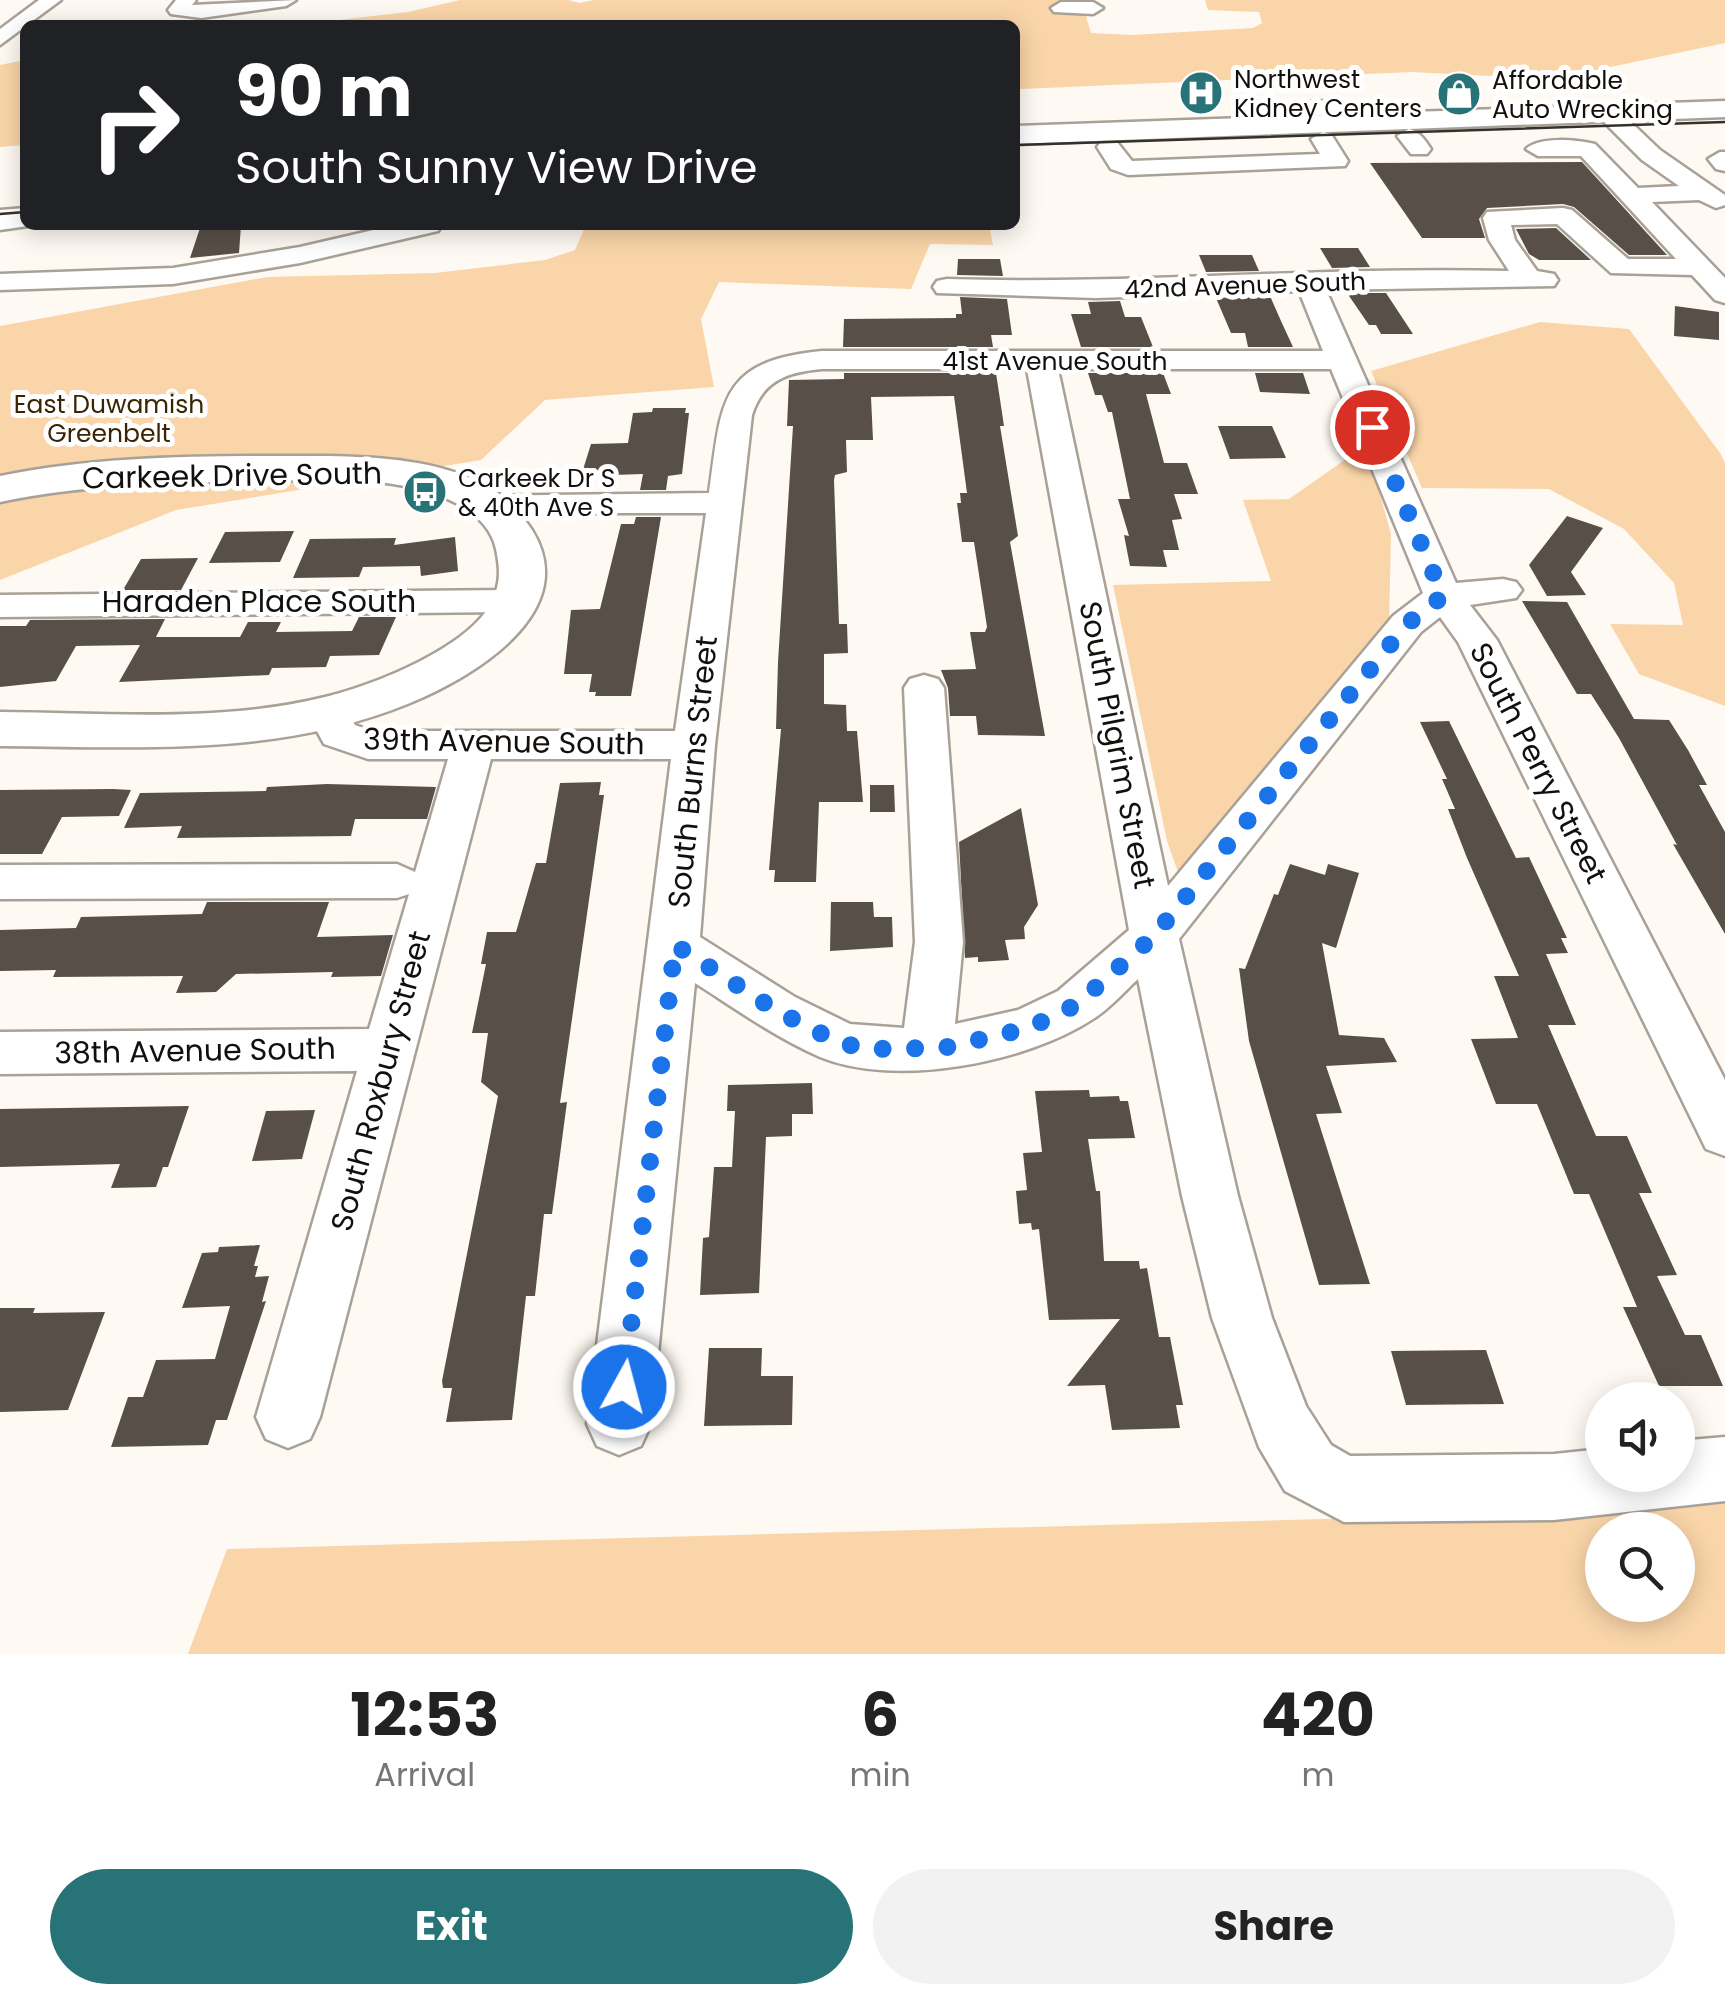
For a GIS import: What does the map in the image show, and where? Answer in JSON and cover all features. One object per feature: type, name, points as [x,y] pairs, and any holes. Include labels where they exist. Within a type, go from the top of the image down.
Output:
[{"type":"main road","points":[[1020,135],[1205,121],[1333,131],[1414,143],[1725,110]]},
{"type":"main road","points":[[1020,150],[1333,131],[1619,123],[1725,127]]},
{"type":"main road","name":"Carkeek Drive South","points":[[0,489],[162,470],[346,469],[437,482],[485,503],[502,518],[522,554],[524,577],[517,600]]},
{"type":"main road","points":[[0,729],[234,725],[328,713],[408,688],[446,668],[478,645],[517,600]]},
{"type":"street","points":[[25,20],[52,0]]},
{"type":"street","points":[[184,6],[286,0]]},
{"type":"street","points":[[1060,8],[1093,8]]},
{"type":"street","points":[[1307,109],[1329,108],[1333,131]]},
{"type":"street","points":[[1619,123],[1676,173],[1715,200]]},
{"type":"street","points":[[1538,150],[1587,150],[1715,280]]},
{"type":"street","points":[[1676,173],[1725,164]]},
{"type":"street","points":[[1632,196],[1715,200]]},
{"type":"street","name":"42nd Avenue South","points":[[947,287],[1069,291],[1309,282],[1536,280],[1502,240],[1496,218],[1563,216],[1621,267],[1715,280]]},
{"type":"street","points":[[0,282],[130,280],[300,255],[408,230]]},
{"type":"street","name":"South Perry Street","points":[[1309,282],[1443,596],[1477,640],[1725,1133]]},
{"type":"street","name":"41st Avenue South","points":[[766,370],[786,363],[822,360],[1344,360]]},
{"type":"street","name":"South Pilgrim Street","points":[[1042,362],[1154,936],[1210,1196],[1242,1318],[1280,1426],[1308,1468],[1344,1490],[1554,1487],[1725,1470]]},
{"type":"street","name":"South Burns Street","points":[[619,1424],[724,503],[739,402],[766,370]]},
{"type":"street","points":[[485,503],[724,503]]},
{"type":"street","points":[[675,945],[777,1011],[838,1042],[866,1049],[927,1049],[1029,1028],[1076,1005],[1154,936],[1407,624],[1443,596],[1504,590]]},
{"type":"street","name":"Haraden Place South","points":[[0,606],[517,600]]},
{"type":"street","points":[[924,688],[939,942],[927,1049]]},
{"type":"street","name":"39th Avenue South","points":[[328,713],[339,734],[356,744],[694,745]]},
{"type":"street","name":"South Roxbury Street","points":[[288,1417],[473,746]]},
{"type":"street","points":[[0,882],[397,881]]},
{"type":"street","name":"38th Avenue South","points":[[0,1053],[389,1050]]},
{"type":"green space","points":[[460,0],[1081,0],[1091,33],[1132,35],[1253,28],[1262,23],[1259,12],[1208,10],[1205,0],[1725,0],[1725,43],[1553,79],[1412,72],[1020,89],[1020,20],[338,20],[408,12]]},
{"type":"green space","points":[[20,61],[20,145],[0,147],[0,65]]},
{"type":"green space","name":"East Duwamish Greenbelt","points":[[584,230],[990,230],[993,245],[930,244],[911,289],[719,282],[701,319],[714,387],[545,400],[481,460],[176,510],[0,580],[0,326],[267,277],[435,273],[545,260],[575,250]]},
{"type":"green space","points":[[1540,322],[1629,329],[1725,463],[1725,706],[1639,674],[1610,624],[1683,625],[1674,583],[1624,529],[1549,489],[1422,488],[1371,371]]},
{"type":"green space","points":[[1366,445],[1391,534],[1389,624],[1178,872],[1167,841],[1113,585],[1271,581],[1243,500],[1289,499]]},
{"type":"green space","points":[[1725,1494],[1725,1654],[188,1654],[227,1549],[1578,1512]]},
{"type":"building","points":[[1582,162],[1667,255],[1629,255],[1574,207],[1563,204],[1487,208],[1479,219],[1485,238],[1422,238],[1370,163]]},
{"type":"building","points":[[1556,228],[1591,260],[1539,260],[1529,254],[1516,229]]},
{"type":"building","points":[[199,230],[241,230],[239,253],[190,258]]},
{"type":"building","points":[[1320,248],[1358,248],[1370,267],[1332,268]]},
{"type":"building","points":[[1199,255],[1252,255],[1259,271],[1206,272]]},
{"type":"building","points":[[958,259],[1000,259],[1003,276],[957,275]]},
{"type":"building","points":[[1347,293],[1386,293],[1413,334],[1381,334],[1376,325],[1369,325]]},
{"type":"building","points":[[1270,296],[1293,347],[1248,347],[1245,333],[1231,333],[1216,298]]},
{"type":"building","points":[[960,297],[1007,299],[1012,335],[991,335],[993,347],[843,347],[844,319],[956,318],[956,314],[962,314]]},
{"type":"building","points":[[1120,301],[1125,317],[1141,317],[1153,347],[1081,347],[1071,314],[1091,314],[1088,302]]},
{"type":"building","points":[[1675,306],[1719,312],[1719,340],[1674,336]]},
{"type":"building","points":[[844,373],[996,373],[1004,426],[1000,426],[1018,536],[1010,542],[1045,736],[978,735],[976,716],[950,716],[948,688],[941,670],[976,669],[970,632],[985,632],[987,627],[974,542],[962,542],[957,503],[961,503],[960,493],[967,493],[954,396],[871,397],[873,440],[846,440],[847,472],[835,475],[834,480],[839,624],[847,624],[848,653],[824,654],[824,704],[846,705],[847,731],[857,731],[863,802],[819,802],[816,882],[774,882],[775,870],[769,870],[781,729],[776,729],[778,662],[793,426],[787,426],[789,380],[844,379]]},
{"type":"building","points":[[1088,373],[1163,373],[1171,394],[1146,394],[1164,463],[1187,463],[1198,494],[1174,494],[1182,519],[1172,520],[1179,550],[1163,550],[1167,567],[1130,566],[1124,535],[1129,536],[1118,499],[1130,499],[1112,412],[1108,412],[1102,395],[1095,395]]},
{"type":"building","points":[[1255,373],[1303,373],[1310,394],[1260,392]]},
{"type":"building","points":[[653,408],[686,408],[685,413],[689,413],[682,474],[668,476],[666,490],[640,490],[643,474],[581,476],[591,444],[628,443],[633,413],[652,412]]},
{"type":"building","points":[[1218,426],[1272,426],[1286,458],[1230,459]]},
{"type":"building","points":[[1567,516],[1603,528],[1571,572],[1586,595],[1547,596],[1529,565]]},
{"type":"building","points":[[636,517],[661,517],[631,696],[595,696],[596,692],[589,692],[592,674],[564,674],[571,610],[600,609],[621,524],[634,524]]},
{"type":"building","points":[[294,531],[280,562],[209,563],[225,532]]},
{"type":"building","points":[[455,537],[458,571],[421,576],[420,566],[363,567],[359,577],[293,578],[310,539],[396,538],[394,545]]},
{"type":"building","points":[[198,558],[181,590],[123,590],[141,559]]},
{"type":"building","points":[[1522,601],[1567,602],[1634,719],[1669,720],[1688,750],[1707,785],[1699,785],[1725,832],[1725,934],[1619,738],[1591,694],[1577,694]]},
{"type":"building","points":[[359,617],[396,617],[379,655],[330,656],[326,667],[272,668],[269,675],[119,682],[140,645],[76,646],[56,681],[0,687],[0,626],[26,626],[30,620],[165,619],[156,637],[240,637],[248,622],[281,622],[276,632],[352,631]]},
{"type":"building","points":[[1449,721],[1516,858],[1529,857],[1567,938],[1561,938],[1568,953],[1546,954],[1576,1025],[1548,1025],[1596,1136],[1627,1136],[1652,1193],[1639,1193],[1677,1275],[1657,1276],[1685,1335],[1701,1335],[1723,1386],[1657,1382],[1623,1307],[1637,1307],[1589,1194],[1574,1194],[1537,1104],[1496,1104],[1471,1039],[1518,1038],[1494,976],[1519,976],[1467,858],[1448,809],[1455,809],[1442,779],[1447,779],[1420,722]]},
{"type":"building","points":[[601,782],[599,795],[604,795],[560,1103],[567,1102],[552,1214],[544,1214],[535,1296],[526,1296],[512,1420],[446,1422],[452,1388],[443,1388],[442,1381],[498,1096],[481,1082],[488,1033],[472,1033],[486,964],[481,964],[487,932],[516,932],[536,863],[546,863],[560,783]]},
{"type":"building","points":[[870,785],[894,785],[895,812],[870,812]]},
{"type":"building","points":[[267,787],[436,787],[427,819],[355,819],[351,836],[177,838],[182,826],[124,828],[140,793],[266,791]]},
{"type":"building","points":[[0,790],[131,790],[119,816],[62,817],[42,854],[0,854]]},
{"type":"building","points":[[1021,808],[1038,905],[1024,927],[1025,939],[1005,940],[1009,960],[978,962],[978,957],[965,958],[959,842]]},
{"type":"building","points":[[1290,864],[1325,875],[1328,864],[1359,873],[1336,948],[1322,943],[1339,1035],[1384,1038],[1397,1062],[1326,1066],[1342,1113],[1316,1114],[1370,1284],[1319,1285],[1249,1041],[1239,968],[1245,969]]},
{"type":"building","points":[[207,902],[329,902],[317,937],[393,935],[381,976],[331,977],[333,972],[236,974],[216,992],[176,993],[183,976],[53,977],[56,970],[0,971],[0,930],[76,928],[81,917],[202,914]]},
{"type":"building","points":[[831,902],[873,902],[874,917],[892,917],[893,947],[830,951]]},
{"type":"building","points":[[812,1083],[813,1114],[792,1114],[792,1136],[766,1137],[759,1293],[700,1295],[703,1238],[709,1237],[714,1167],[732,1167],[735,1111],[727,1111],[728,1085]]},
{"type":"building","points":[[1089,1090],[1090,1097],[1119,1096],[1120,1101],[1128,1101],[1135,1138],[1088,1139],[1096,1191],[1100,1191],[1104,1261],[1139,1261],[1140,1269],[1147,1268],[1159,1337],[1170,1337],[1183,1405],[1176,1405],[1180,1428],[1112,1430],[1105,1385],[1067,1386],[1120,1319],[1049,1320],[1039,1229],[1032,1230],[1031,1223],[1019,1224],[1016,1191],[1027,1190],[1023,1153],[1042,1152],[1035,1091]]},
{"type":"building","points":[[189,1106],[168,1167],[163,1167],[156,1187],[111,1188],[120,1164],[0,1167],[0,1109]]},
{"type":"building","points":[[315,1110],[302,1159],[252,1161],[266,1111]]},
{"type":"building","points":[[260,1245],[255,1277],[269,1276],[262,1302],[266,1301],[227,1420],[216,1420],[208,1445],[111,1447],[128,1397],[143,1397],[156,1360],[215,1359],[230,1306],[182,1308],[202,1253],[218,1252],[219,1247]]},
{"type":"building","points":[[0,1308],[35,1308],[33,1313],[105,1312],[68,1410],[0,1412]]},
{"type":"building","points":[[709,1348],[762,1348],[761,1376],[793,1376],[792,1425],[704,1426]]},
{"type":"building","points":[[1486,1350],[1504,1404],[1406,1405],[1391,1351]]},
{"type":"tram line","points":[[1020,145],[1725,122]]},
{"type":"tram line","points":[[0,214],[20,212]]},
{"type":"place","name":"Northwest Kidney Centers","points":[[1201,93]]},
{"type":"place","name":"Affordable Auto Wrecking","points":[[1459,94]]},
{"type":"place","name":"Carkeek Dr S & 40th Ave S","points":[[425,492]]},
{"type":"route","points":[[624,1387],[675,945],[777,1011],[838,1042],[866,1049],[943,1048],[989,1039],[1029,1028],[1076,1005],[1154,936],[1407,624],[1443,596],[1372,427]]}]
